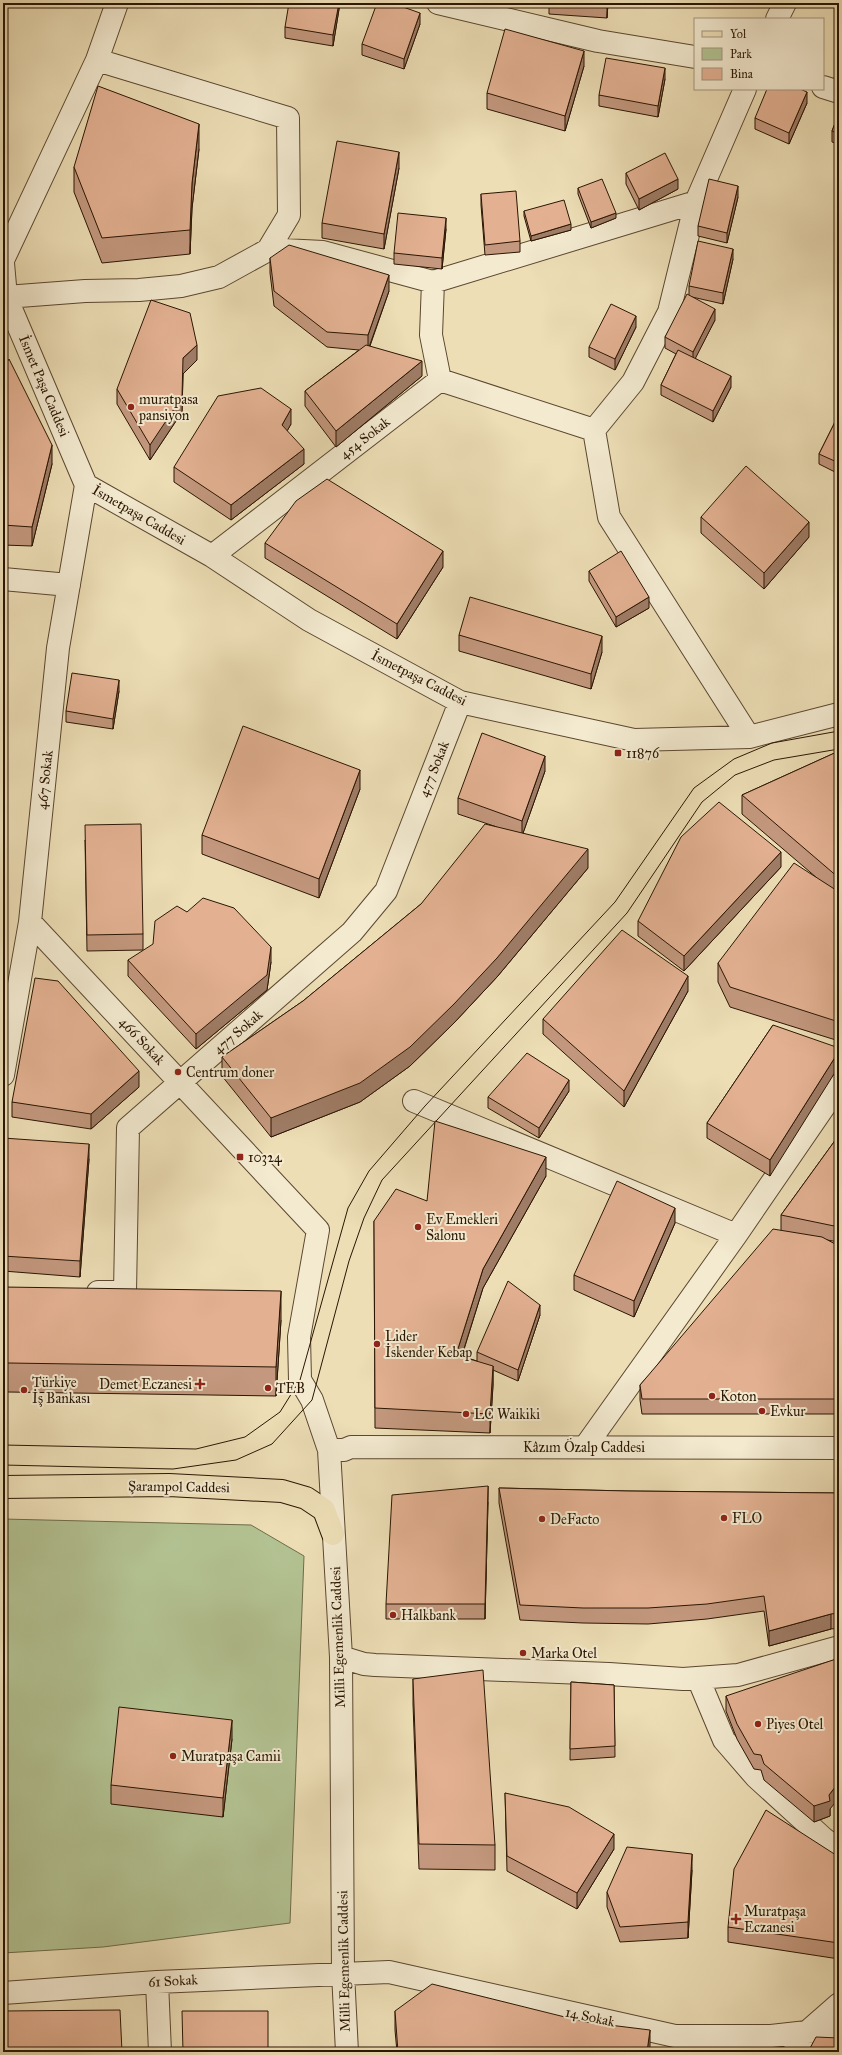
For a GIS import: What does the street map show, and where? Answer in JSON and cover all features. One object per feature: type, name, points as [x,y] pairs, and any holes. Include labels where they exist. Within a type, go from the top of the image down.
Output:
[{"type":"main road","name":"Şarampol Caddesi","points":[[3,1487],[169,1485],[282,1491],[306,1498],[324,1510],[333,1534]]},
{"type":"street","points":[[3,261],[97,60],[117,3]]},
{"type":"street","points":[[438,3],[598,41],[694,57]]},
{"type":"street","points":[[777,18],[784,3]]},
{"type":"street","points":[[6,297],[181,286],[219,277],[268,250],[289,215],[288,118],[97,60]]},
{"type":"street","points":[[824,87],[839,92]]},
{"type":"street","points":[[744,90],[696,202],[669,312],[633,382],[594,430],[609,517],[749,737]]},
{"type":"street","points":[[268,250],[323,252],[433,282],[696,202]]},
{"type":"street","name":"İsmet Paşa Caddesi","points":[[3,261],[6,297],[86,485]]},
{"type":"street","points":[[433,282],[431,335],[440,380],[594,430]]},
{"type":"street","name":"454 Sokak","points":[[212,556],[440,380]]},
{"type":"street","name":"İsmetpaşa Caddesi","points":[[86,485],[212,556],[309,620],[460,702],[634,740],[749,737],[839,714]]},
{"type":"street","name":"467 Sokak","points":[[3,1075],[30,922],[58,648],[86,485]]},
{"type":"street","points":[[3,578],[69,585]]},
{"type":"street","name":"477 Sokak","points":[[79,1292],[125,1292],[128,1128],[352,932],[386,891],[460,702]]},
{"type":"street","name":"466 Sokak","points":[[30,922],[318,1230]]},
{"type":"street","points":[[585,1447],[736,1235],[839,1085]]},
{"type":"street","points":[[414,1101],[736,1235]]},
{"type":"street","name":"Milli Egemenlik Caddesi","points":[[318,1230],[299,1337],[300,1380],[312,1400],[329,1450],[340,1657],[343,1973],[347,2052]]},
{"type":"street","name":"Kâzım Özalp Caddesi","points":[[329,1450],[344,1450],[351,1447],[839,1448]]},
{"type":"street","points":[[340,1657],[375,1666],[609,1674],[683,1679],[738,1675],[839,1647]]},
{"type":"street","points":[[698,1678],[724,1740],[756,1777],[823,1838],[839,1850]]},
{"type":"street","name":"14 Sokak","points":[[343,1973],[389,1972],[674,2044],[839,2030]]},
{"type":"street","name":"61 Sokak","points":[[3,1993],[157,1982],[343,1973]]},
{"type":"street","points":[[157,1982],[160,2052]]},
{"type":"street","points":[[794,2052],[807,2032],[839,2004]]},
{"type":"green space","points":[[3,1519],[251,1525],[304,1556],[290,1923],[103,1947],[3,1953]]},
{"type":"building","points":[[289,3],[339,3],[333,35],[285,27]]},
{"type":"building","points":[[377,3],[392,3],[420,13],[404,59],[362,44]]},
{"type":"building","points":[[549,3],[607,3],[607,7]]},
{"type":"building","points":[[505,29],[584,51],[565,116],[487,93]]},
{"type":"building","points":[[606,58],[665,68],[658,106],[599,95]]},
{"type":"building","points":[[98,86],[199,124],[192,183],[190,230],[102,238],[74,167]]},
{"type":"building","points":[[767,90],[802,90],[807,92],[789,133],[755,118]]},
{"type":"building","points":[[839,113],[839,134],[832,131]]},
{"type":"building","points":[[337,141],[399,152],[384,234],[322,223]]},
{"type":"building","points":[[665,153],[678,179],[639,199],[626,173]]},
{"type":"building","points":[[602,179],[616,213],[591,222],[578,188]]},
{"type":"building","points":[[709,179],[738,186],[727,233],[698,226]]},
{"type":"building","points":[[516,191],[520,241],[485,245],[481,194]]},
{"type":"building","points":[[564,200],[571,224],[531,236],[524,211]]},
{"type":"building","points":[[398,213],[446,218],[442,258],[394,253]]},
{"type":"building","points":[[698,241],[733,249],[723,293],[689,286]]},
{"type":"building","points":[[289,245],[389,275],[368,335],[327,332],[274,291],[270,258]]},
{"type":"building","points":[[687,294],[715,309],[693,352],[665,337]]},
{"type":"building","points":[[151,300],[190,313],[197,345],[183,358],[182,397],[150,445],[117,389]]},
{"type":"building","points":[[611,304],[636,316],[615,359],[589,347]]},
{"type":"building","points":[[366,345],[422,361],[336,431],[305,391]]},
{"type":"building","points":[[678,350],[731,376],[713,411],[661,385]]},
{"type":"building","points":[[9,359],[52,445],[32,527],[3,525],[3,369]]},
{"type":"building","points":[[261,388],[291,409],[282,425],[304,449],[231,505],[174,467],[218,396]]},
{"type":"building","points":[[839,414],[839,463],[819,454]]},
{"type":"building","points":[[746,466],[809,522],[764,573],[701,517]]},
{"type":"building","points":[[327,479],[443,551],[397,624],[265,543],[296,501]]},
{"type":"building","points":[[621,551],[649,597],[616,617],[589,571]]},
{"type":"building","points":[[3,581],[5,582],[3,603]]},
{"type":"building","points":[[470,597],[602,636],[591,674],[459,635]]},
{"type":"building","points":[[72,673],[119,680],[113,719],[66,711]]},
{"type":"building","points":[[243,726],[360,770],[319,879],[202,835]]},
{"type":"building","points":[[482,733],[545,756],[522,821],[458,798]]},
{"type":"building","points":[[839,751],[839,878],[742,795]]},
{"type":"building","points":[[719,802],[781,852],[684,956],[638,921],[681,837]]},
{"type":"building","points":[[141,824],[143,934],[87,935],[85,825]]},
{"type":"building","points":[[485,824],[588,849],[497,958],[454,1004],[410,1047],[360,1083],[271,1118],[222,1057],[303,1001],[421,904]]},
{"type":"building","points":[[794,863],[839,892],[839,1022],[730,987],[718,963]]},
{"type":"building","points":[[203,898],[234,908],[271,947],[267,975],[196,1034],[128,960],[153,944],[155,921],[177,906],[187,912]]},
{"type":"building","points":[[622,930],[688,976],[624,1091],[543,1019]]},
{"type":"building","points":[[35,978],[58,981],[139,1071],[91,1114],[12,1102]]},
{"type":"building","points":[[773,1025],[839,1048],[839,1051],[770,1160],[707,1123]]},
{"type":"building","points":[[527,1053],[569,1080],[539,1128],[488,1097]]},
{"type":"building","points":[[435,1121],[546,1157],[483,1269],[456,1355],[493,1366],[490,1414],[375,1408],[374,1221],[396,1189],[427,1201]]},
{"type":"building","points":[[839,1135],[839,1227],[781,1215]]},
{"type":"building","points":[[3,1138],[89,1144],[80,1261],[3,1256]]},
{"type":"building","points":[[617,1181],[675,1208],[634,1301],[574,1275]]},
{"type":"building","points":[[773,1229],[822,1237],[839,1246],[839,1399],[642,1399],[640,1385]]},
{"type":"building","points":[[508,1281],[540,1305],[518,1370],[477,1352]]},
{"type":"building","points":[[3,1287],[281,1291],[276,1367],[8,1363],[3,1360]]},
{"type":"building","points":[[488,1486],[485,1604],[386,1604],[392,1495]]},
{"type":"building","points":[[499,1488],[839,1493],[839,1613],[769,1631],[764,1596],[707,1604],[648,1608],[583,1608],[520,1605]]},
{"type":"building","points":[[839,1658],[839,1782],[829,1795],[830,1801],[814,1806],[764,1764],[761,1755],[754,1754],[737,1724],[726,1696]]},
{"type":"building","points":[[483,1670],[495,1845],[419,1844],[413,1679]]},
{"type":"building","points":[[571,1682],[614,1685],[615,1746],[570,1749]]},
{"type":"building","name":"Muratpaşa Camii","points":[[119,1707],[232,1720],[223,1798],[111,1785]]},
{"type":"building","points":[[505,1793],[569,1807],[614,1834],[577,1893],[507,1856]]},
{"type":"building","points":[[766,1810],[839,1857],[839,1943],[728,1927],[734,1869]]},
{"type":"building","points":[[627,1847],[692,1854],[688,1922],[620,1927],[607,1892]]},
{"type":"building","points":[[3,1886],[7,1887],[3,1928]]},
{"type":"building","points":[[432,1984],[585,2022],[650,2030],[647,2052],[398,2052],[395,2011]]},
{"type":"building","points":[[120,2010],[122,2052],[3,2052],[3,2011]]},
{"type":"building","points":[[182,2011],[268,2011],[268,2052],[183,2052]]},
{"type":"building","points":[[816,2037],[839,2038],[839,2052],[808,2052]]},
{"type":"tram line","points":[[3,1445],[196,1449],[245,1437],[280,1412],[300,1380],[348,1208],[369,1171],[425,1106],[615,902],[694,788],[734,759],[772,743],[839,731]]},
{"type":"tram line","points":[[3,1465],[173,1469],[236,1460],[272,1444],[312,1400],[349,1261],[364,1218],[382,1180],[627,913],[702,802],[735,775],[774,760],[839,749]]},
{"type":"place","name":"muratpasa pansiyon","points":[[131,407]]},
{"type":"place","name":"11876","points":[[618,753]]},
{"type":"place","name":"Centrum doner","points":[[178,1072]]},
{"type":"place","name":"10324","points":[[240,1157]]},
{"type":"place","name":"Ev Emekleri Salonu","points":[[418,1227]]},
{"type":"place","name":"Lider İskender Kebap","points":[[377,1344]]},
{"type":"place","name":"Demet Eczanesi","points":[[200,1384]]},
{"type":"place","name":"TEB","points":[[268,1388]]},
{"type":"place","name":"Türkiye İş Bankası","points":[[24,1390]]},
{"type":"place","name":"Koton","points":[[712,1396]]},
{"type":"place","name":"Evkur","points":[[762,1411]]},
{"type":"place","name":"LC Waikiki","points":[[466,1414]]},
{"type":"place","name":"FLO","points":[[724,1518]]},
{"type":"place","name":"DeFacto","points":[[542,1519]]},
{"type":"place","name":"Halkbank","points":[[393,1615]]},
{"type":"place","name":"Marka Otel","points":[[523,1653]]},
{"type":"place","name":"Piyes Otel","points":[[758,1724]]},
{"type":"place","name":"Muratpaşa Camii","points":[[173,1756]]},
{"type":"place","name":"Muratpaşa Eczanesi","points":[[736,1919]]}]
